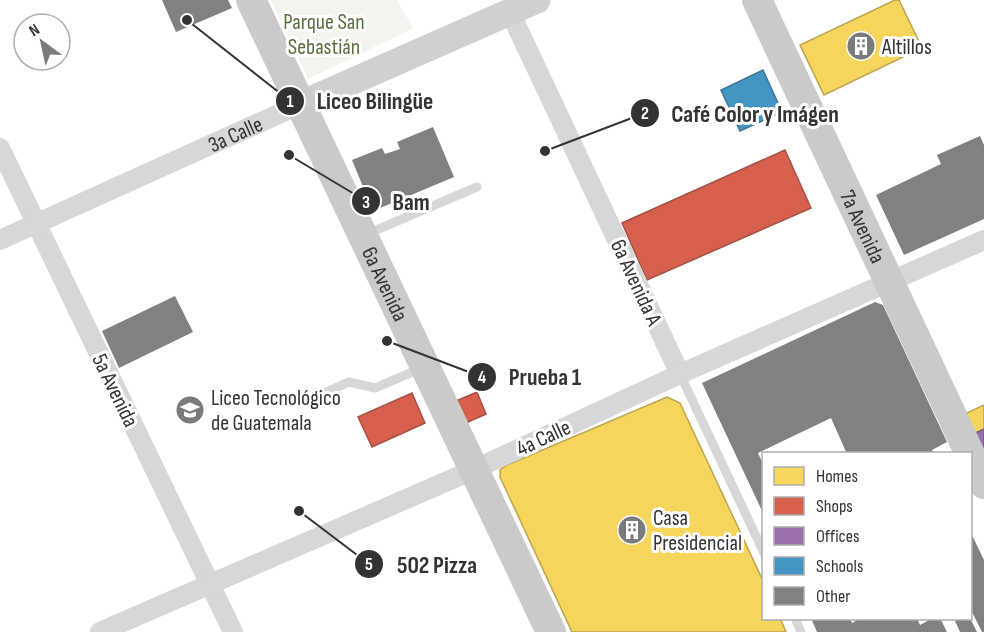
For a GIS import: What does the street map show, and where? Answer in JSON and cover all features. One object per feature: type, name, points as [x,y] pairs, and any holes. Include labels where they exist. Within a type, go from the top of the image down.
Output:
[{"type":"main road","name":"6a Avenida","points":[[251,0],[551,632]]},
{"type":"main road","name":"7a Avenida","points":[[757,0],[969,452]]},
{"type":"main road","name":"7a Avenida","points":[[972,458],[984,484]]},
{"type":"street","name":"3a Calle","points":[[0,240],[537,0]]},
{"type":"street","name":"6a Avenida A","points":[[510,12],[680,374]]},
{"type":"street","name":"5a Avenida","points":[[0,148],[233,632]]},
{"type":"street","name":"4a Calle","points":[[100,632],[473,470],[680,374],[984,240]]},
{"type":"lane","points":[[362,236],[477,187]]},
{"type":"lane","points":[[310,399],[349,382],[375,388],[424,367]]},
{"type":"lane","name":"6a Avenida A","points":[[680,374],[762,549]]},
{"type":"green space","name":"Parque San Sebastián","points":[[271,0],[398,0],[414,28],[308,79]]},
{"type":"building: Homes","name":"Altillos","points":[[899,0],[922,48],[824,95],[800,45]]},
{"type":"building: Homes","name":"Casa Presidencial","points":[[667,397],[680,403],[762,579],[762,620],[781,620],[786,632],[572,632],[500,477],[500,470]]},
{"type":"building: Homes","points":[[984,405],[984,429],[967,437],[958,417]]},
{"type":"building: Shops","points":[[785,150],[811,208],[647,280],[622,223]]},
{"type":"building: Shops","points":[[477,392],[486,414],[459,426],[449,404]]},
{"type":"building: Shops","points":[[412,393],[425,423],[372,447],[358,417]]},
{"type":"building: Offices","points":[[984,429],[984,469],[967,437]]},
{"type":"building: Schools","points":[[763,70],[782,112],[740,131],[721,90]]},
{"type":"building: Other","points":[[162,0],[228,0],[232,8],[176,32]]},
{"type":"building: Other","points":[[433,127],[454,177],[373,211],[352,160],[382,148],[385,154],[400,149],[397,142]]},
{"type":"building: Other","points":[[980,136],[984,145],[984,219],[904,255],[876,195],[941,164],[937,155]]},
{"type":"building: Other","points":[[175,296],[193,332],[119,368],[102,331]]},
{"type":"building: Other","points":[[875,302],[883,305],[947,442],[932,450],[933,452],[846,452],[831,418],[758,453],[762,462],[762,511],[702,383]]},
{"type":"building: Other","points":[[972,535],[984,560],[984,632],[972,612]]},
{"type":"building: Other","points":[[812,620],[851,620],[852,623],[857,620],[918,620],[920,625],[929,620],[941,620],[947,632],[817,632]]},
{"type":"building: Other","points":[[971,620],[977,632],[960,632],[955,621]]},
{"type":"place","name":"Liceo Bilingüe","points":[[187,20]]},
{"type":"place","name":"Altillos","points":[[861,46]]},
{"type":"place","name":"Café Color y Imágen","points":[[545,151]]},
{"type":"place","name":"Bam","points":[[289,155]]},
{"type":"place","name":"Prueba 1","points":[[387,341]]},
{"type":"place","name":"Liceo Tecnológico de Guatemala","points":[[190,410]]},
{"type":"place","name":"502 Pizza","points":[[299,511]]},
{"type":"place","name":"Casa Presidencial","points":[[632,530]]}]
